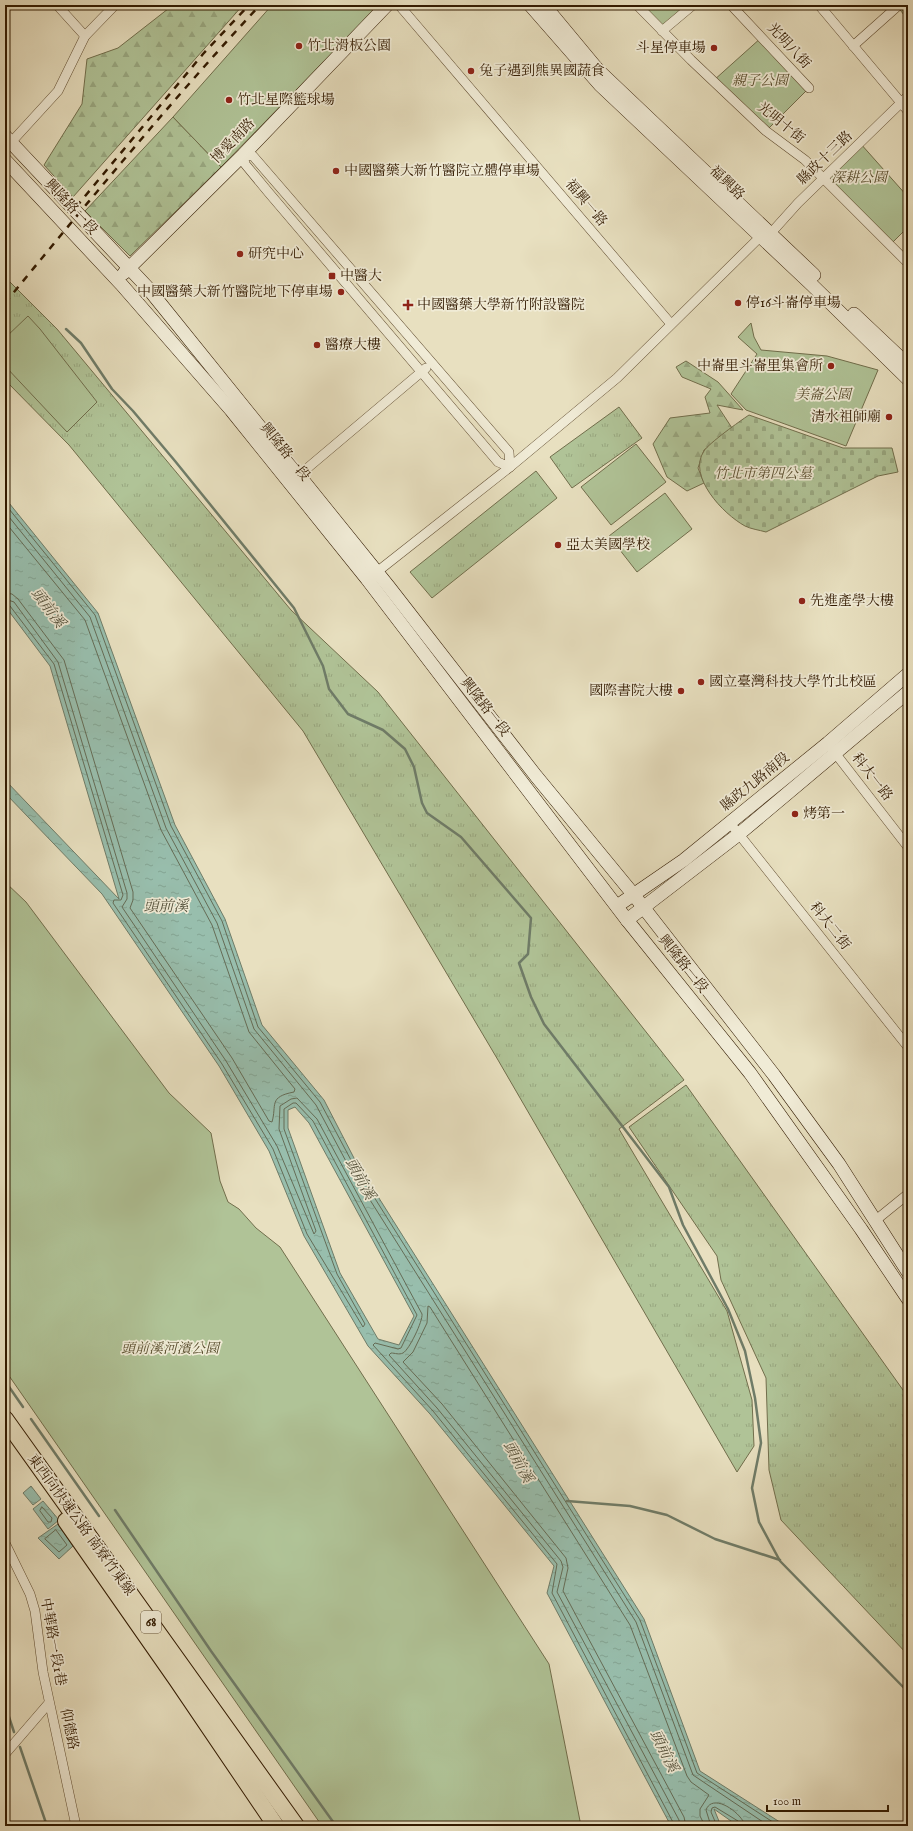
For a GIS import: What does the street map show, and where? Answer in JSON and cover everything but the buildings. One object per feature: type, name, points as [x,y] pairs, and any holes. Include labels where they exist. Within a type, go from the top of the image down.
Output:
[{"type":"highway","name":"東西向快速公路 南寮竹東線","points":[[5,1419],[296,1826]]},
{"type":"highway","name":"東西向快速公路 南寮竹東線","points":[[5,1434],[177,1680],[276,1826]]},
{"type":"street","points":[[57,5],[85,36]]},
{"type":"street","points":[[7,143],[58,91],[85,36],[115,5]]},
{"type":"street","name":"博愛南路","points":[[116,280],[130,268],[243,155],[388,5]]},
{"type":"street","name":"福興一路","points":[[399,5],[671,324]]},
{"type":"street","name":"福興路","points":[[530,5],[600,86],[908,365]]},
{"type":"street","name":"福興路","points":[[544,5],[598,70],[766,235],[812,285],[908,379]]},
{"type":"street","name":"光明十街","points":[[637,5],[766,131],[805,160],[824,178],[908,263]]},
{"type":"street","points":[[662,31],[693,5]]},
{"type":"street","name":"光明八街","points":[[731,5],[810,88]]},
{"type":"street","points":[[819,5],[853,46],[905,99],[908,111]]},
{"type":"street","points":[[853,46],[899,5]]},
{"type":"street","name":"縣政十三路","points":[[766,235],[905,99]]},
{"type":"street","name":"興隆路一段","points":[[7,143],[130,268],[298,476],[627,920],[750,1074],[861,1229],[908,1299]]},
{"type":"street","points":[[243,155],[253,156],[509,452],[510,467],[498,462],[264,187],[245,164],[243,155]]},
{"type":"street","name":"興隆路一段","points":[[5,160],[116,280],[231,410],[372,576],[633,894],[774,1075],[839,1164],[908,1272]]},
{"type":"street","points":[[372,576],[510,467],[617,378],[671,324],[766,235]]},
{"type":"street","points":[[298,476],[431,363]]},
{"type":"street","name":"縣政九路南段","points":[[627,920],[739,834],[908,674]]},
{"type":"street","name":"縣政九路南段","points":[[617,906],[684,860],[730,823],[908,692]]},
{"type":"street","name":"科大一路","points":[[831,748],[908,847]]},
{"type":"street","name":"科大二街","points":[[730,823],[908,1047]]},
{"type":"street","points":[[876,1220],[908,1194]]},
{"type":"street","name":"中華路一段1巷","points":[[5,1543],[30,1594],[35,1611],[49,1703]]},
{"type":"street","name":"仰德路","points":[[5,1754],[49,1703]]},
{"type":"street","name":"仰德路","points":[[49,1703],[76,1826]]},
{"type":"green space","points":[[173,5],[243,5],[73,197],[44,165],[82,104],[87,59],[118,48]]},
{"type":"green space","points":[[272,5],[379,5],[221,167],[173,117]]},
{"type":"green space","points":[[637,5],[693,5],[662,31]]},
{"type":"green space","points":[[908,5],[908,20],[897,6]]},
{"type":"green space","name":"親子公園","points":[[762,37],[809,88],[766,131],[713,81]]},
{"type":"green space","points":[[173,117],[221,167],[130,256],[85,211]]},
{"type":"green space","name":"深耕公園","points":[[860,143],[908,197],[908,227],[891,244],[824,178]]},
{"type":"green space","points":[[5,277],[57,329],[291,610],[378,692],[684,1080],[619,1129],[727,1311],[752,1400],[754,1446],[737,1472],[498,1060],[303,731],[69,445],[5,380]]},
{"type":"green space","points":[[28,316],[40,329],[97,402],[67,432],[5,366],[5,338]]},
{"type":"green space","name":"美崙公園","points":[[751,323],[754,337],[761,350],[827,356],[878,370],[846,446],[746,410],[731,394],[757,354],[738,337]]},
{"type":"green space","points":[[686,361],[718,382],[743,410],[717,405],[732,428],[704,450],[698,468],[704,483],[687,491],[667,477],[653,444],[670,418],[710,413],[705,397],[711,389],[682,377],[676,367]]},
{"type":"green space","points":[[619,407],[642,438],[572,488],[550,457]]},
{"type":"green space","name":"竹北市第四公墓","points":[[749,415],[843,448],[892,448],[898,472],[878,476],[766,532],[747,527],[727,513],[710,493],[700,472],[700,461],[707,447]]},
{"type":"green space","points":[[636,444],[666,482],[611,525],[581,487]]},
{"type":"green space","points":[[536,471],[557,498],[432,598],[410,572]]},
{"type":"green space","points":[[665,493],[692,529],[637,572],[609,536]]},
{"type":"green space","name":"頭前溪河濱公園","points":[[5,882],[26,902],[169,1093],[211,1133],[220,1181],[228,1202],[239,1209],[256,1228],[280,1247],[549,1664],[581,1826],[322,1826],[5,1370]]},
{"type":"green space","points":[[686,1085],[908,1397],[908,1655],[781,1520],[769,1470],[766,1378],[721,1280],[717,1256],[629,1127]]},
{"type":"water","name":"頭前溪","points":[[5,498],[98,613],[175,825],[225,919],[262,1025],[324,1100],[355,1160],[644,1619],[700,1771],[786,1826],[738,1826],[714,1809],[721,1826],[671,1826],[547,1593],[554,1566],[430,1414],[368,1346],[304,1236],[269,1151],[219,1066],[102,894],[5,793],[5,780],[119,899],[50,666],[5,606]],"holes":[[[295,1107],[309,1123],[414,1316],[399,1345],[378,1339],[340,1273],[288,1128],[288,1110]]]},
{"type":"water","points":[[31,1486],[41,1499],[33,1505],[23,1493]]},
{"type":"water","points":[[43,1501],[59,1520],[48,1529],[33,1509]]},
{"type":"water","points":[[58,1524],[73,1546],[59,1559],[38,1538]]},
{"type":"waterway","points":[[66,329],[81,343],[112,389],[133,411],[175,461],[294,608],[323,666],[329,689],[348,714],[383,730],[405,749],[414,767],[422,803],[427,813],[461,837],[531,918],[528,954],[519,963],[531,997],[544,1024],[669,1187],[683,1225],[728,1309],[745,1351],[755,1398],[761,1443],[752,1488],[759,1522],[780,1561],[908,1692]]},
{"type":"waterway","points":[[5,1381],[23,1407]]},
{"type":"waterway","points":[[31,1419],[99,1516]]},
{"type":"waterway","points":[[567,1501],[630,1506],[667,1515],[715,1539],[780,1560]]},
{"type":"waterway","points":[[115,1510],[211,1651],[336,1826]]},
{"type":"waterway","points":[[5,1705],[14,1732]]},
{"type":"waterway","points":[[20,1747],[47,1826]]},
{"type":"railway","points":[[76,207],[203,54],[249,5]]},
{"type":"railway","points":[[5,303],[162,115],[260,5]]},
{"type":"place","name":"竹北滑板公園","points":[[299,46]]},
{"type":"place","name":"斗星停車場","points":[[714,48]]},
{"type":"place","name":"兔子遇到熊異國蔬食","points":[[471,71]]},
{"type":"place","name":"竹北星際籃球場","points":[[229,100]]},
{"type":"place","name":"中國醫藥大新竹醫院立體停車場","points":[[336,171]]},
{"type":"place","name":"研究中心","points":[[240,254]]},
{"type":"place","name":"中醫大","points":[[332,276]]},
{"type":"place","name":"中國醫藥大新竹醫院地下停車場","points":[[341,292]]},
{"type":"place","name":"停16斗崙停車場","points":[[738,303]]},
{"type":"place","name":"中國醫藥大學新竹附設醫院","points":[[408,305]]},
{"type":"place","name":"醫療大樓","points":[[317,345]]},
{"type":"place","name":"中崙里斗崙里集會所","points":[[831,366]]},
{"type":"place","name":"清水祖師廟","points":[[889,417]]},
{"type":"place","name":"亞太美國學校","points":[[558,545]]},
{"type":"place","name":"先進產學大樓","points":[[802,601]]},
{"type":"place","name":"國立臺灣科技大學竹北校區","points":[[701,682]]},
{"type":"place","name":"國際書院大樓","points":[[681,691]]},
{"type":"place","name":"烤第一","points":[[795,814]]}]
